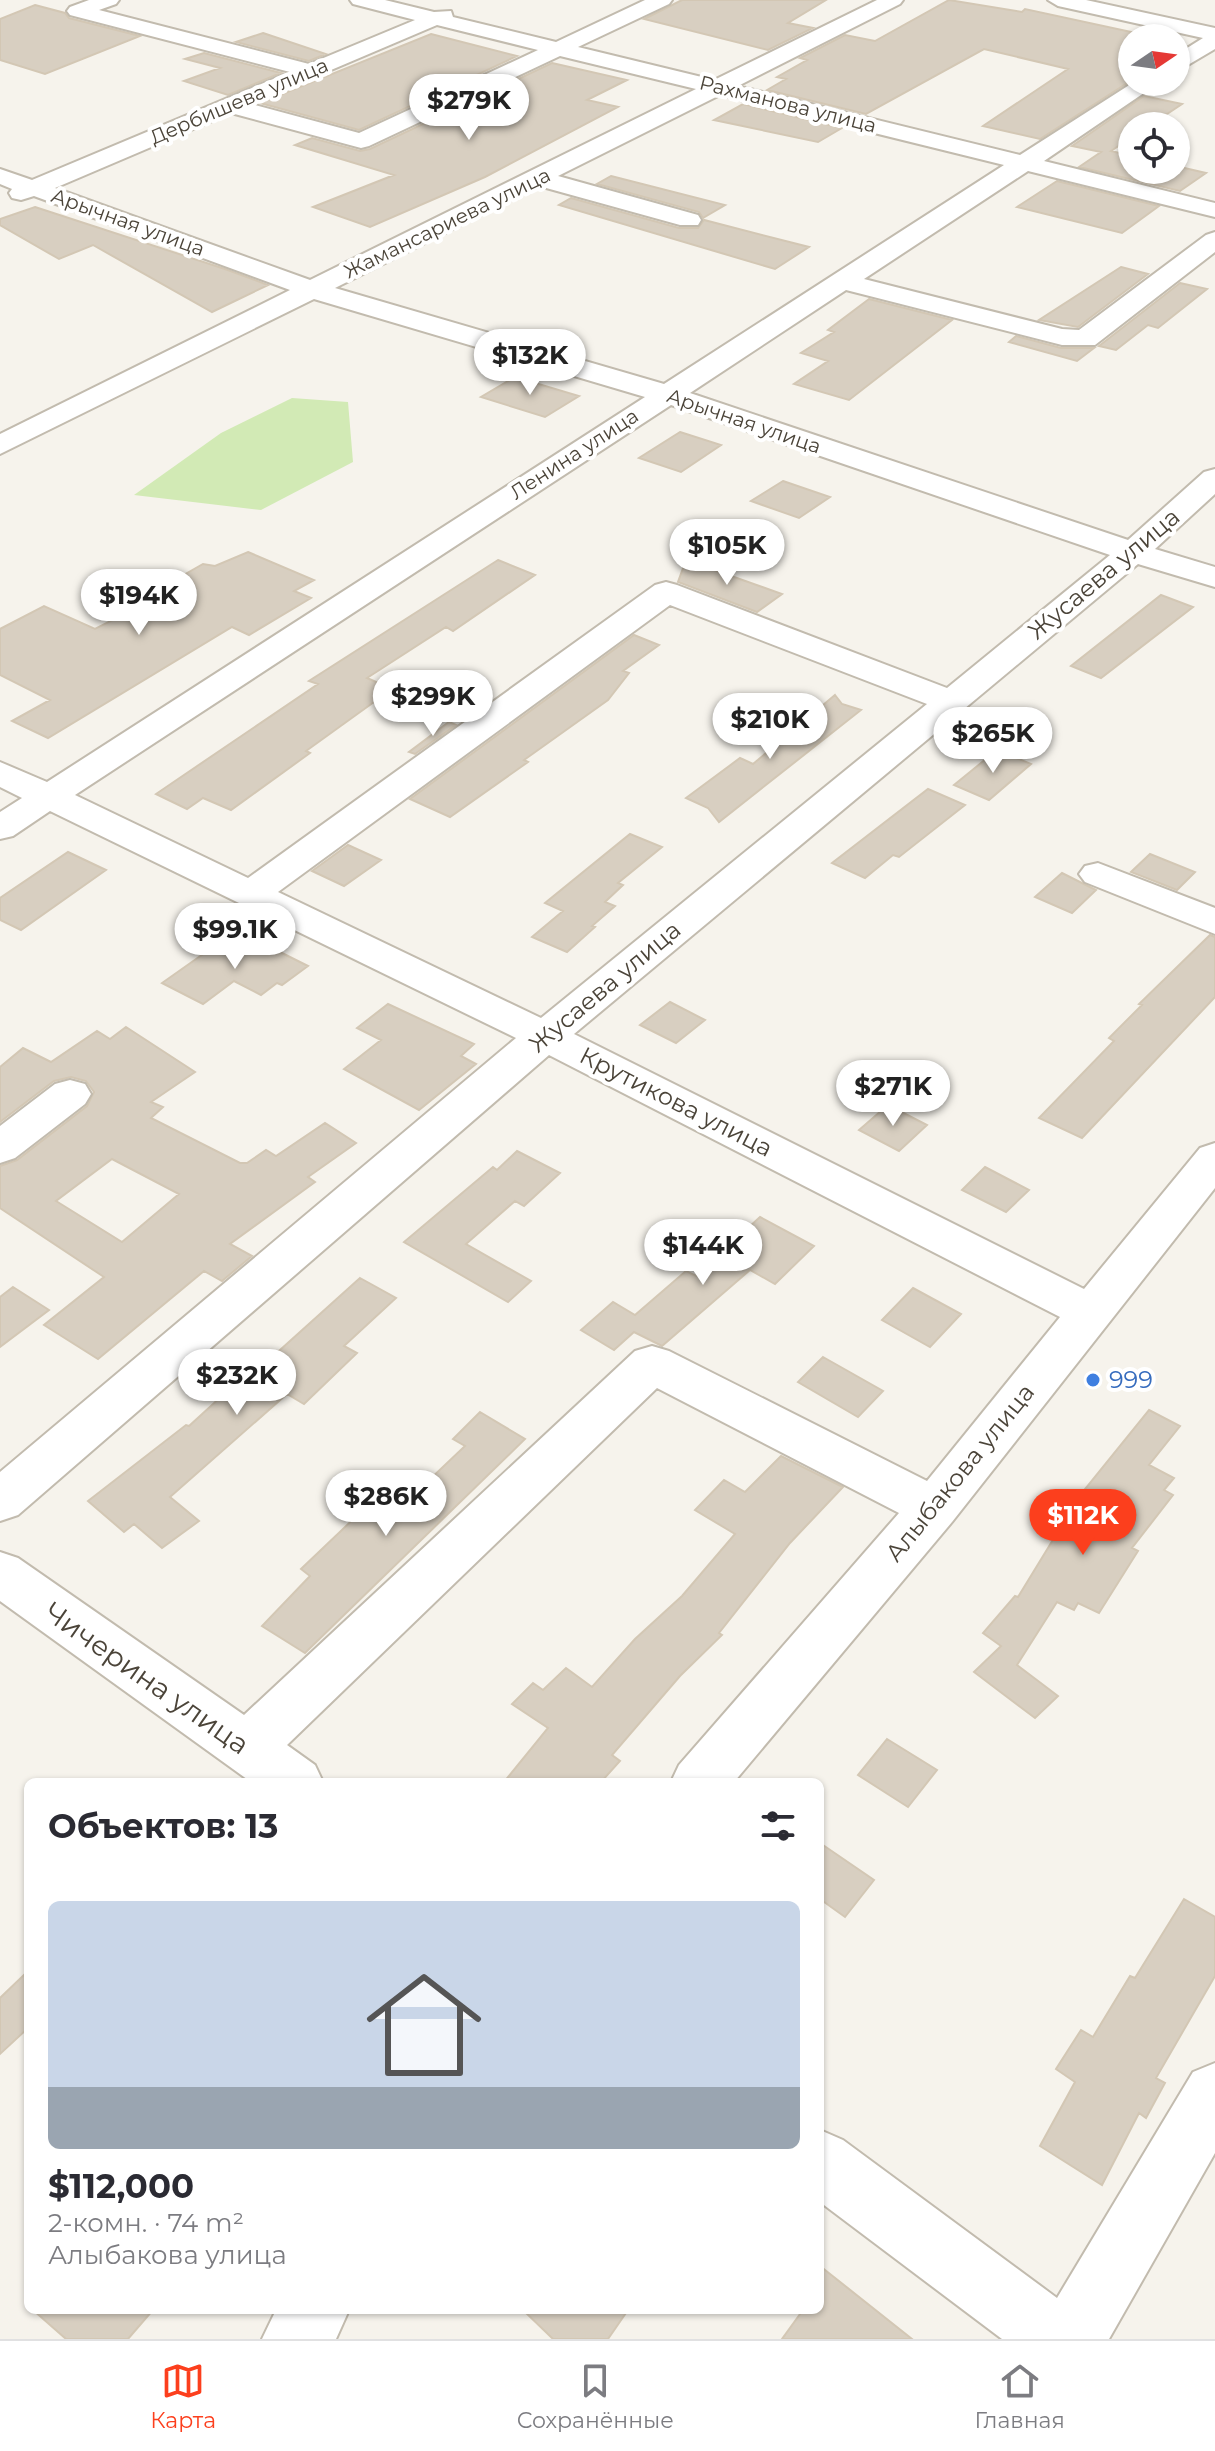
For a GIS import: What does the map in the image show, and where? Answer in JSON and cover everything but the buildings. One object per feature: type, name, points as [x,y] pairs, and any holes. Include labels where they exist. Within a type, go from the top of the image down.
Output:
[{"type":"street","points":[[109,0],[77,11],[312,71]]},
{"type":"street","name":"Рахманова улица","points":[[360,0],[1215,210]]},
{"type":"street","points":[[229,105],[361,141],[662,0]]},
{"type":"street","name":"Жамансариева улица","points":[[0,445],[893,0]]},
{"type":"street","points":[[1058,0],[1215,37]]},
{"type":"street","name":"Дербишева улица","points":[[0,202],[463,6]]},
{"type":"street","points":[[1190,55],[1215,37]]},
{"type":"street","name":"Ленина улица","points":[[0,828],[1127,96]]},
{"type":"street","name":"Арычная улица","points":[[0,176],[313,290],[666,394],[1215,577]]},
{"type":"street","points":[[538,178],[689,220]]},
{"type":"street","points":[[841,281],[1062,337],[1085,339],[1215,240]]},
{"type":"street","name":"Жусаева улица","points":[[0,1501],[545,1036],[1133,552],[1215,478]]},
{"type":"street","points":[[249,895],[666,592],[951,701]]},
{"type":"street","name":"Крутикова улица","points":[[0,773],[545,1036],[1090,1312]]},
{"type":"street","points":[[1098,874],[1215,922]]},
{"type":"street","points":[[0,1148],[70,1094]]},
{"type":"street","name":"Алыбакова улица","points":[[702,1778],[934,1508],[1215,1158]]},
{"type":"street","points":[[246,1748],[652,1364],[934,1508]]},
{"type":"street","name":"Чичерина улица","points":[[0,1573],[289,1778]]},
{"type":"street","points":[[1071,2339],[1215,2093]]},
{"type":"street","points":[[824,2165],[1057,2339]]},
{"type":"street","points":[[296,2339],[313,2314]]},
{"type":"green space","points":[[292,398],[348,402],[353,462],[261,510],[134,495],[221,433]]},
{"type":"place","name":"999","points":[[1093,1380]]}]
